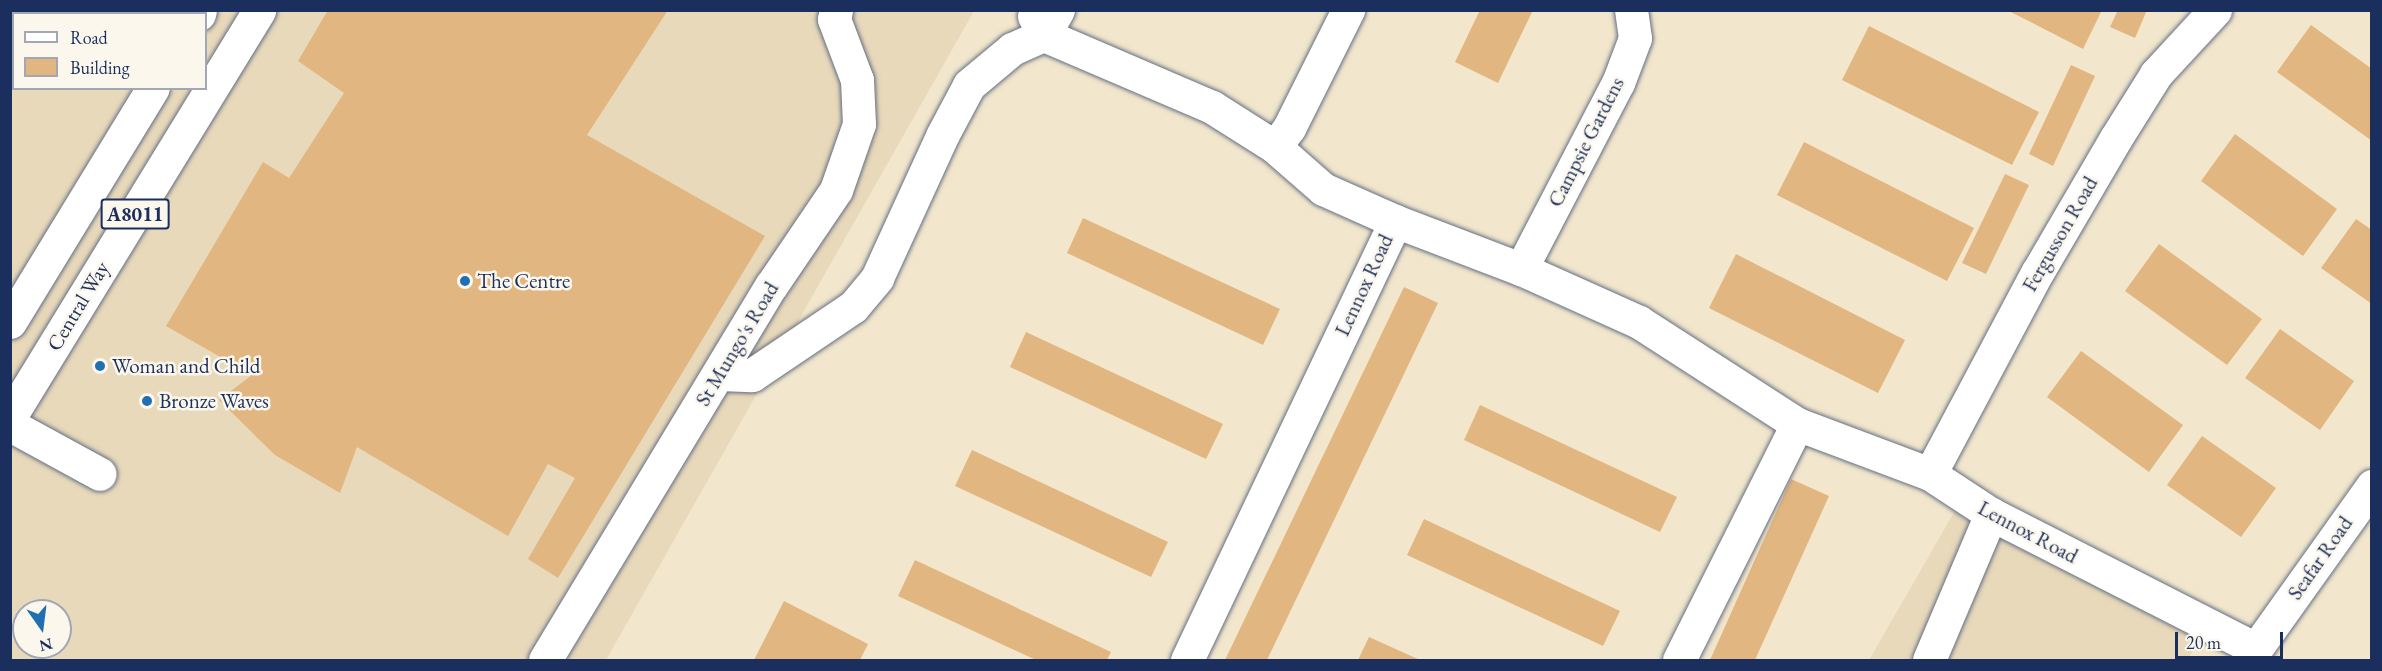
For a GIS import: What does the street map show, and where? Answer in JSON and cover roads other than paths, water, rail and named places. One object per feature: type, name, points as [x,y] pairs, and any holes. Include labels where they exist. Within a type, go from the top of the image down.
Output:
[{"type":"street","name":"Central Way","points":[[10,417],[259,10]]},
{"type":"street","name":"St Mungo's Road","points":[[545,660],[720,374],[771,286],[836,190],[859,124],[856,80],[834,20],[836,10]]},
{"type":"street","points":[[1275,147],[1289,128],[1348,10]]},
{"type":"street","name":"Campsie Gardens","points":[[1521,269],[1618,83],[1635,38],[1632,10]]},
{"type":"street","name":"Fergusson Road","points":[[1930,474],[2037,273],[2156,74],[2215,10]]},
{"type":"street","points":[[720,374],[752,375],[853,307],[877,278],[943,134],[969,85],[1044,18],[1212,107],[1275,147],[1323,189],[1395,221]]},
{"type":"street","name":"A8011","points":[[10,322],[152,90]]},
{"type":"street","name":"Lennox Road","points":[[1187,660],[1395,221],[1521,269],[1639,322],[1797,424],[1930,474],[1991,514],[2252,655]]},
{"type":"street","points":[[1679,660],[1797,424]]},
{"type":"street","points":[[10,426],[100,474]]},
{"type":"street","name":"Seafar Road","points":[[2252,655],[2372,486]]},
{"type":"street","points":[[1942,654],[1991,514]]},
{"type":"place","name":"The Centre","points":[[465,281]]},
{"type":"place","name":"Woman and Child","points":[[100,366]]},
{"type":"place","name":"Bronze Waves","points":[[147,401]]}]
